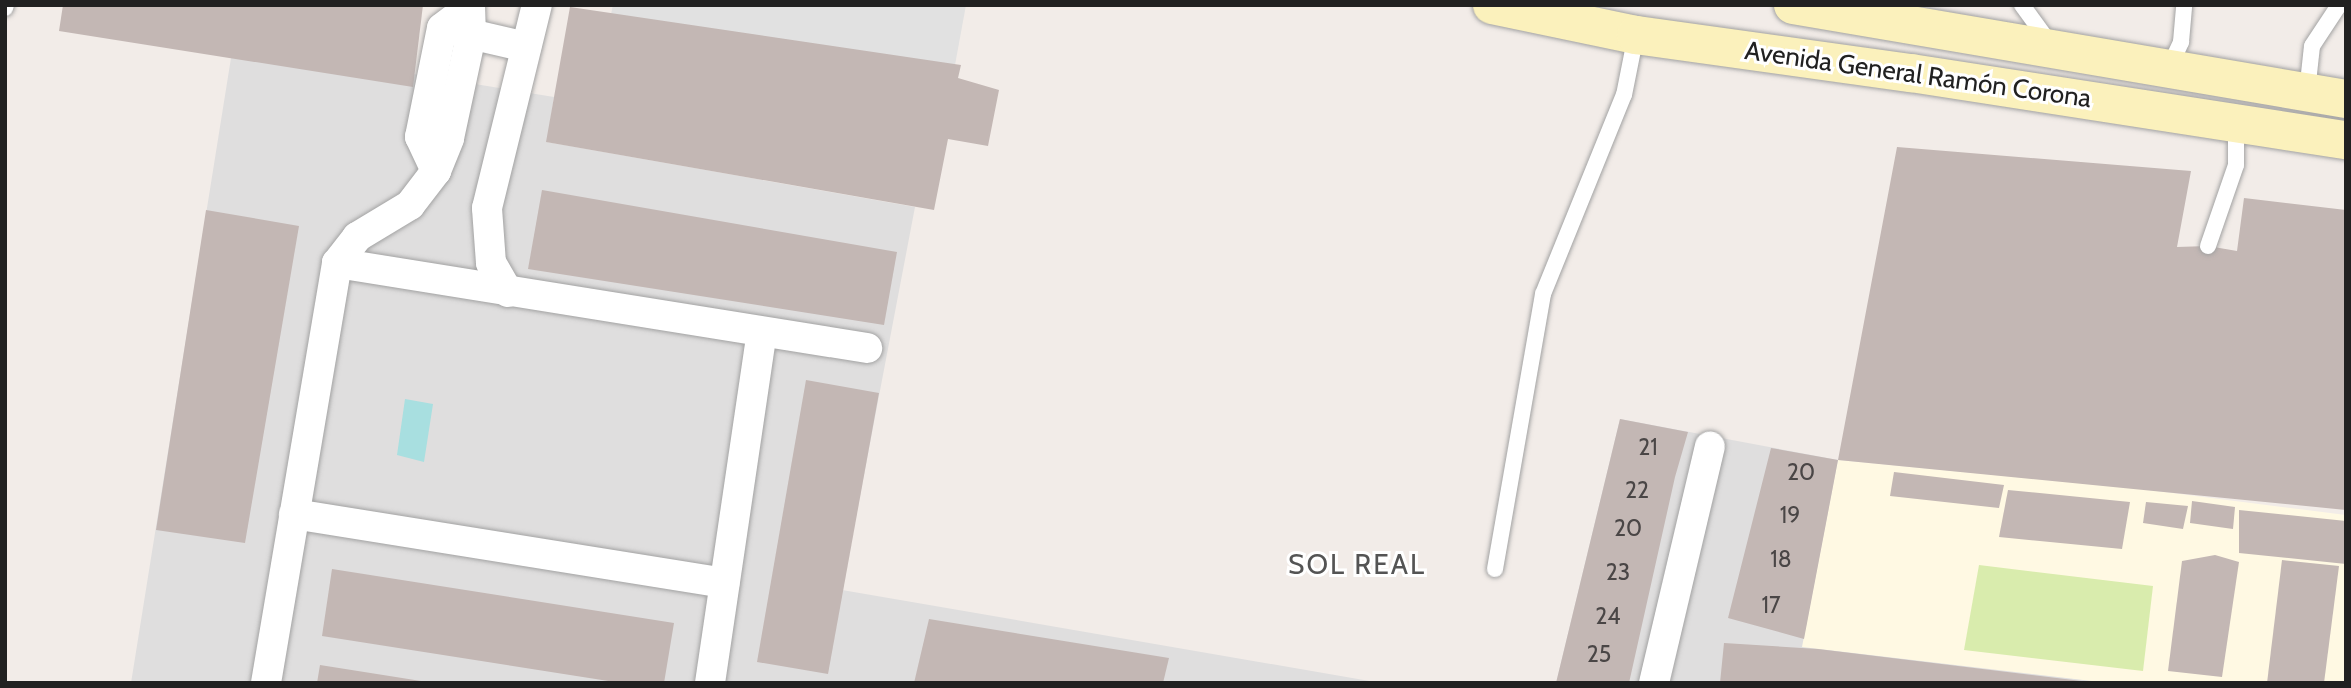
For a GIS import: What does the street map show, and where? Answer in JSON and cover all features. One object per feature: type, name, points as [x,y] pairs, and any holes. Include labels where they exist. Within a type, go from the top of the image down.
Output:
[{"type":"main road","name":"Avenida General Ramón Corona","points":[[1492,5],[1636,35],[2346,139]]},
{"type":"main road","name":"Avenida General Ramón Corona","points":[[1793,5],[2346,99]]},
{"type":"street","points":[[508,292],[491,263],[487,208],[537,5]]},
{"type":"street","points":[[266,683],[337,263],[357,237],[410,205],[436,171],[449,138],[463,19],[526,47]]},
{"type":"street","points":[[337,263],[867,348]]},
{"type":"street","points":[[710,683],[762,332]]},
{"type":"street","points":[[1654,683],[1710,447]]},
{"type":"street","points":[[294,514],[724,583]]},
{"type":"lane","points":[[2022,5],[2052,47]]},
{"type":"lane","points":[[2169,68],[2180,42],[2184,5]]},
{"type":"lane","points":[[2307,92],[2312,46],[2339,5]]},
{"type":"lane","points":[[1495,569],[1543,294],[1624,95],[1636,35]]},
{"type":"lane","points":[[2208,246],[2236,165],[2236,122]]},
{"type":"shaded area","points":[[613,5],[966,5],[955,65],[611,14]]},
{"type":"shaded area","points":[[231,58],[414,74],[554,97],[547,142],[915,207],[842,590],[1381,683],[131,683]]},
{"type":"shaded area","points":[[1620,419],[1838,460],[1803,646],[2113,683],[1556,683]]},
{"type":"shaded area","points":[[1838,460],[2141,489],[2346,515],[2346,683],[2109,683],[1802,647]]},
{"type":"green space","points":[[1979,565],[2153,586],[2143,671],[1964,650]]},
{"type":"water","points":[[405,399],[433,404],[424,462],[397,455]]},
{"type":"building","points":[[63,5],[423,5],[413,87],[59,31]]},
{"type":"building","points":[[570,7],[961,65],[958,78],[999,90],[988,146],[948,139],[934,210],[546,142]]},
{"type":"building","points":[[1897,147],[2191,171],[2177,247],[2208,246],[2237,251],[2244,198],[2346,210],[2346,510],[1838,460]]},
{"type":"building","points":[[542,190],[897,252],[884,325],[528,269]]},
{"type":"building","points":[[206,210],[299,226],[245,543],[156,530]]},
{"type":"building","points":[[806,380],[879,393],[828,674],[757,662]]},
{"type":"building","points":[[1620,419],[1688,432],[1675,477],[1629,683],[1556,683]]},
{"type":"building","points":[[1771,448],[1838,460],[1804,639],[1728,618]]},
{"type":"building","points":[[1894,472],[2004,485],[1999,508],[1890,496]]},
{"type":"building","points":[[2008,490],[2130,502],[2122,549],[1999,537]]},
{"type":"building","points":[[2192,501],[2235,507],[2233,529],[2190,523]]},
{"type":"building","points":[[2146,502],[2188,506],[2183,529],[2143,523]]},
{"type":"building","points":[[2239,510],[2346,521],[2346,564],[2239,553]]},
{"type":"building","points":[[2215,555],[2239,562],[2222,677],[2168,671],[2182,561]]},
{"type":"building","points":[[2282,560],[2339,566],[2324,683],[2267,683]]},
{"type":"building","points":[[332,569],[674,623],[664,683],[621,683],[322,636]]},
{"type":"building","points":[[929,619],[1169,658],[1163,683],[914,683]]},
{"type":"building","points":[[1724,643],[1818,649],[2098,683],[1720,683]]},
{"type":"building","points":[[320,665],[421,681],[421,683],[317,683]]},
{"type":"district","name":"SOL REAL","points":[[1357,564]]}]
